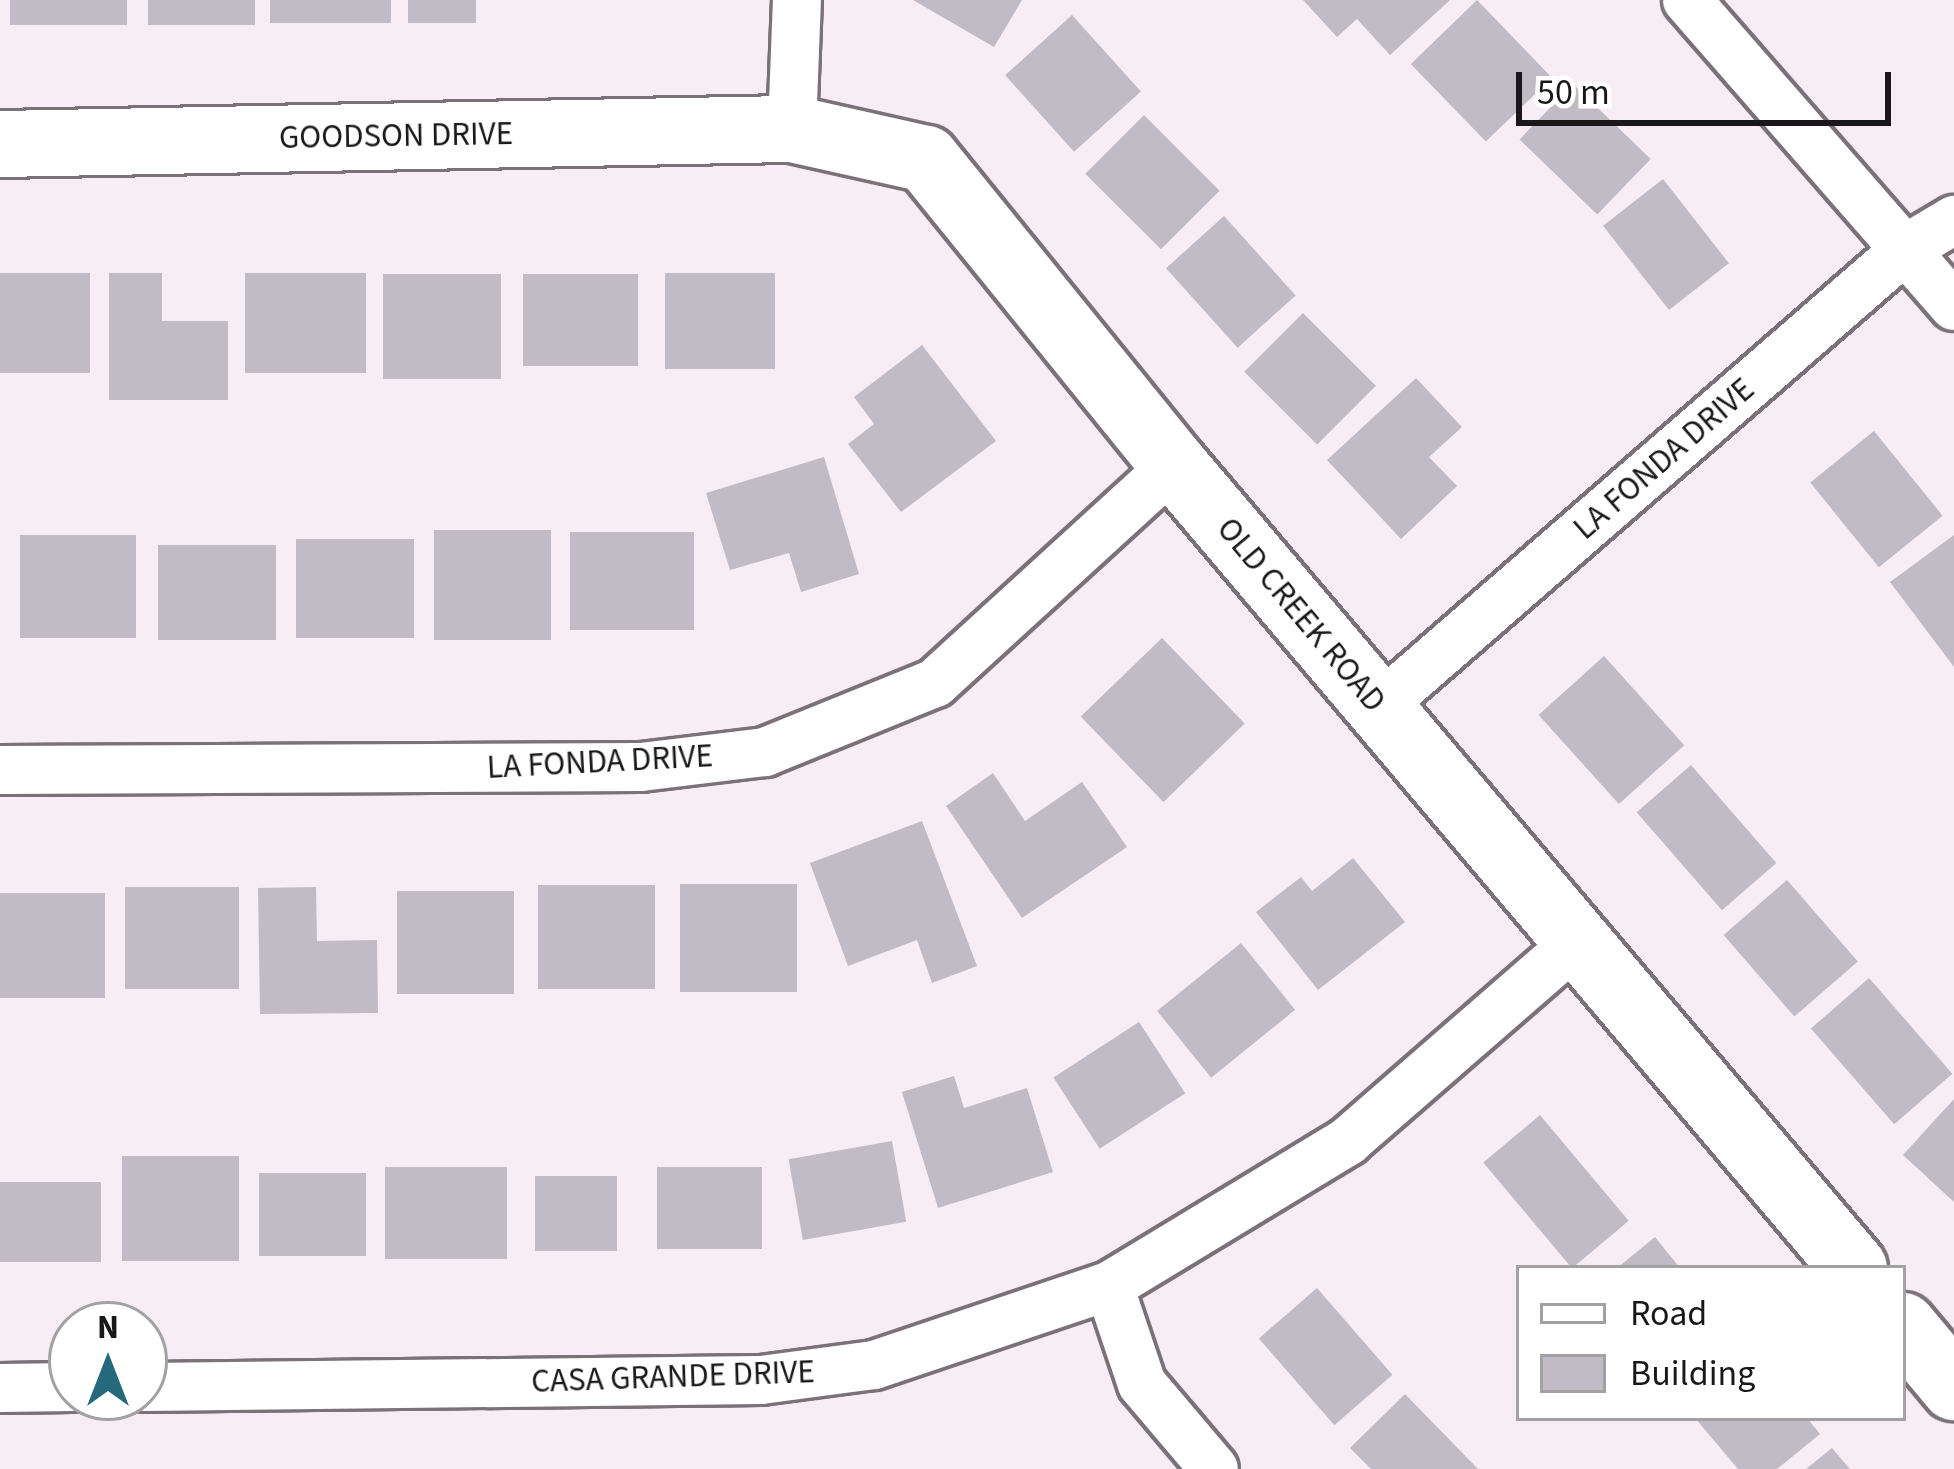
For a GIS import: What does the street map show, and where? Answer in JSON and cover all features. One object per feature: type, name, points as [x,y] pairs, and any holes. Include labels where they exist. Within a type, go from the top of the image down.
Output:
[{"type":"street","points":[[792,129],[796,0]]},
{"type":"street","points":[[1687,0],[1954,306]]},
{"type":"street","name":"GOODSON DRIVE","points":[[0,144],[792,129]]},
{"type":"street","name":"OLD CREEK ROAD","points":[[792,129],[926,159],[1174,466],[1851,1265]]},
{"type":"street","name":"LA FONDA DRIVE","points":[[1379,707],[1907,248],[1954,220]]},
{"type":"street","name":"LA FONDA DRIVE","points":[[0,770],[641,767],[765,752],[935,682],[1174,466]]},
{"type":"street","name":"CASA GRANDE DRIVE","points":[[168,1387],[761,1380],[874,1365],[1109,1286],[1348,1141],[1578,941]]},
{"type":"street","points":[[1109,1286],[1142,1384],[1214,1469]]},
{"type":"street","points":[[1906,1330],[1954,1387]]},
{"type":"street","points":[[0,1388],[48,1387]]},
{"type":"building","points":[[10,0],[127,0],[127,25],[10,25]]},
{"type":"building","points":[[148,0],[255,0],[255,25],[148,25]]},
{"type":"building","points":[[270,0],[391,0],[391,23],[270,23]]},
{"type":"building","points":[[408,0],[476,0],[476,23],[408,23]]},
{"type":"building","points":[[913,0],[1022,0],[994,47]]},
{"type":"building","points":[[1303,0],[1450,0],[1390,55],[1357,19],[1337,37]]},
{"type":"building","points":[[1477,0],[1552,78],[1486,142],[1411,64]]},
{"type":"building","points":[[1072,15],[1141,92],[1074,152],[1005,75]]},
{"type":"building","points":[[1573,84],[1651,159],[1597,214],[1520,139]]},
{"type":"building","points":[[1144,115],[1220,191],[1161,249],[1085,174]]},
{"type":"building","points":[[1663,179],[1729,263],[1669,310],[1603,226]]},
{"type":"building","points":[[1224,216],[1296,296],[1238,348],[1166,268]]},
{"type":"building","points":[[0,273],[90,273],[90,373],[0,373]]},
{"type":"building","points":[[109,273],[162,273],[162,321],[228,321],[228,400],[109,400]]},
{"type":"building","points":[[245,273],[366,273],[366,373],[245,373]]},
{"type":"building","points":[[665,273],[775,273],[775,369],[665,369]]},
{"type":"building","points":[[383,274],[501,274],[501,379],[383,379]]},
{"type":"building","points":[[523,274],[638,274],[638,366],[523,366]]},
{"type":"building","points":[[1303,313],[1376,386],[1317,445],[1244,372]]},
{"type":"building","points":[[922,345],[996,441],[901,512],[848,444],[874,424],[854,397]]},
{"type":"building","points":[[1416,378],[1462,427],[1429,457],[1457,486],[1401,539],[1327,460]]},
{"type":"building","points":[[1874,431],[1943,516],[1879,567],[1810,483]]},
{"type":"building","points":[[824,457],[859,574],[801,592],[789,553],[730,570],[706,493]]},
{"type":"building","points":[[434,530],[551,530],[551,640],[434,640]]},
{"type":"building","points":[[570,532],[694,532],[694,630],[570,630]]},
{"type":"building","points":[[20,535],[136,535],[136,638],[20,638]]},
{"type":"building","points":[[1954,535],[1954,667],[1890,582]]},
{"type":"building","points":[[296,539],[414,539],[414,638],[296,638]]},
{"type":"building","points":[[158,545],[276,545],[276,640],[158,640]]},
{"type":"building","points":[[1162,638],[1245,724],[1163,802],[1081,716]]},
{"type":"building","points":[[1604,656],[1684,745],[1619,804],[1539,715]]},
{"type":"building","points":[[1691,765],[1776,863],[1722,910],[1637,812]]},
{"type":"building","points":[[993,773],[1025,821],[1082,782],[1127,847],[1022,918],[946,806]]},
{"type":"building","points":[[922,821],[977,966],[932,983],[917,940],[848,966],[810,863]]},
{"type":"building","points":[[1353,858],[1405,922],[1318,990],[1256,912],[1301,877],[1312,891]]},
{"type":"building","points":[[1787,880],[1858,962],[1794,1017],[1724,935]]},
{"type":"building","points":[[680,884],[797,884],[797,992],[680,992]]},
{"type":"building","points":[[538,885],[655,885],[655,989],[538,989]]},
{"type":"building","points":[[125,887],[239,887],[239,989],[125,989]]},
{"type":"building","points":[[316,887],[317,941],[377,940],[378,1013],[260,1014],[258,888]]},
{"type":"building","points":[[397,891],[514,891],[514,994],[397,994]]},
{"type":"building","points":[[0,893],[105,893],[105,998],[0,998]]},
{"type":"building","points":[[1241,943],[1295,1010],[1211,1078],[1157,1011]]},
{"type":"building","points":[[1869,978],[1952,1074],[1894,1124],[1811,1029]]},
{"type":"building","points":[[1139,1022],[1185,1093],[1100,1149],[1053,1078]]},
{"type":"building","points":[[954,1076],[964,1108],[1027,1088],[1053,1172],[938,1208],[902,1092]]},
{"type":"building","points":[[1954,1099],[1954,1202],[1903,1155]]},
{"type":"building","points":[[1540,1115],[1629,1221],[1576,1265],[1569,1265],[1483,1163]]},
{"type":"building","points":[[892,1141],[906,1222],[803,1240],[789,1159]]},
{"type":"building","points":[[122,1156],[239,1156],[239,1261],[122,1261]]},
{"type":"building","points":[[385,1167],[507,1167],[507,1259],[385,1259]]},
{"type":"building","points":[[657,1167],[762,1167],[762,1249],[657,1249]]},
{"type":"building","points":[[259,1173],[366,1173],[366,1256],[259,1256]]},
{"type":"building","points":[[535,1176],[617,1176],[617,1251],[535,1251]]},
{"type":"building","points":[[0,1182],[101,1182],[101,1262],[0,1262]]},
{"type":"building","points":[[1655,1237],[1678,1265],[1621,1265]]},
{"type":"building","points":[[1317,1288],[1392,1375],[1334,1425],[1259,1339]]},
{"type":"building","points":[[1405,1394],[1478,1469],[1371,1469],[1350,1448]]},
{"type":"building","points":[[1698,1421],[1809,1421],[1820,1434],[1777,1469],[1738,1469]]},
{"type":"building","points":[[1832,1448],[1850,1469],[1806,1469]]}]
